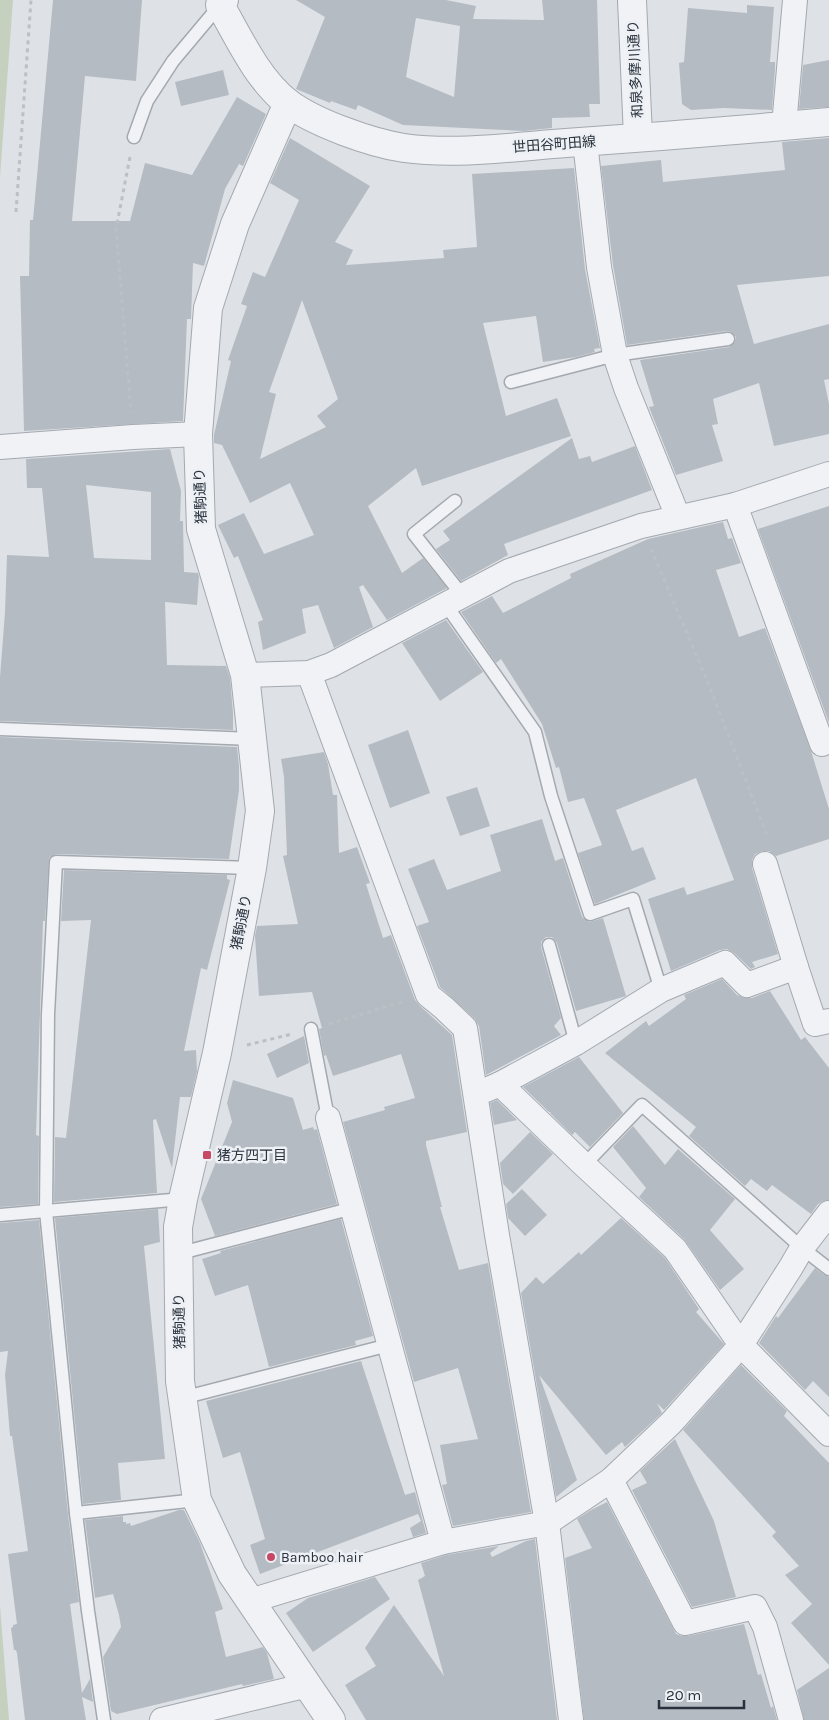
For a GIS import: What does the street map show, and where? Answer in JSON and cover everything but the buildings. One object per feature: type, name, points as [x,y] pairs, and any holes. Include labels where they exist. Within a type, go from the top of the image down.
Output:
[{"type":"street","name":"和泉多摩川通り","points":[[632,0],[638,137]]},
{"type":"street","points":[[784,126],[795,0]]},
{"type":"street","name":"世田谷町田線","points":[[220,2],[259,72],[288,103],[312,117],[342,130],[403,148],[458,150],[585,142],[829,122]]},
{"type":"street","name":"猪駒通り","points":[[288,103],[235,224],[208,308],[198,434],[201,529],[246,675],[260,811],[252,868],[217,1053],[183,1199],[178,1228],[177,1254],[182,1398],[197,1500],[232,1574],[331,1720]]},
{"type":"street","points":[[585,142],[599,267],[616,354],[626,388],[678,517]]},
{"type":"street","points":[[0,448],[133,437],[198,434]]},
{"type":"street","points":[[246,675],[309,673],[332,665],[509,571],[641,526],[735,504],[829,474]]},
{"type":"street","points":[[735,504],[822,744],[829,741]]},
{"type":"street","points":[[309,673],[428,995],[465,1028],[497,1235],[546,1523],[571,1720]]},
{"type":"street","points":[[765,864],[815,1024],[829,1021]]},
{"type":"street","points":[[475,1094],[500,1084],[576,1043],[661,990],[725,963],[747,985],[796,967]]},
{"type":"street","points":[[500,1084],[675,1249],[741,1345],[829,1434]]},
{"type":"street","points":[[328,1118],[443,1542]]},
{"type":"street","points":[[250,1601],[443,1542],[546,1523],[611,1480],[671,1423],[741,1345],[802,1248],[829,1213]]},
{"type":"street","points":[[611,1480],[685,1623],[755,1607],[765,1626],[792,1720]]},
{"type":"street","points":[[162,1720],[308,1686]]},
{"type":"lane","points":[[134,137],[147,101],[173,61],[220,2]]},
{"type":"lane","points":[[511,382],[616,354],[728,339]]},
{"type":"lane","points":[[455,501],[414,534],[534,732],[552,796],[590,914],[633,899],[661,990]]},
{"type":"lane","points":[[0,729],[253,739]]},
{"type":"lane","points":[[104,1720],[76,1513],[46,1211],[48,1014],[56,862],[252,868]]},
{"type":"lane","points":[[549,945],[576,1043]]},
{"type":"lane","points":[[311,1029],[328,1118]]},
{"type":"lane","points":[[584,1165],[642,1106],[802,1248],[829,1269]]},
{"type":"lane","points":[[0,1215],[183,1199]]},
{"type":"lane","points":[[177,1254],[353,1208]]},
{"type":"lane","points":[[182,1398],[389,1345]]},
{"type":"lane","points":[[76,1513],[197,1500]]},
{"type":"path","points":[[16,212],[31,0]]},
{"type":"path","points":[[133,437],[116,229],[134,137]]},
{"type":"path","points":[[641,526],[707,680],[773,849],[765,864]]},
{"type":"path","points":[[217,1053],[311,1029],[428,995]]},
{"type":"green space","points":[[0,0],[13,0],[0,177]]},
{"type":"green space","points":[[0,1606],[9,1720],[0,1720]]},
{"type":"place","name":"猪方四丁目","points":[[207,1155]]},
{"type":"place","name":"Bamboo hair","points":[[271,1557]]}]
